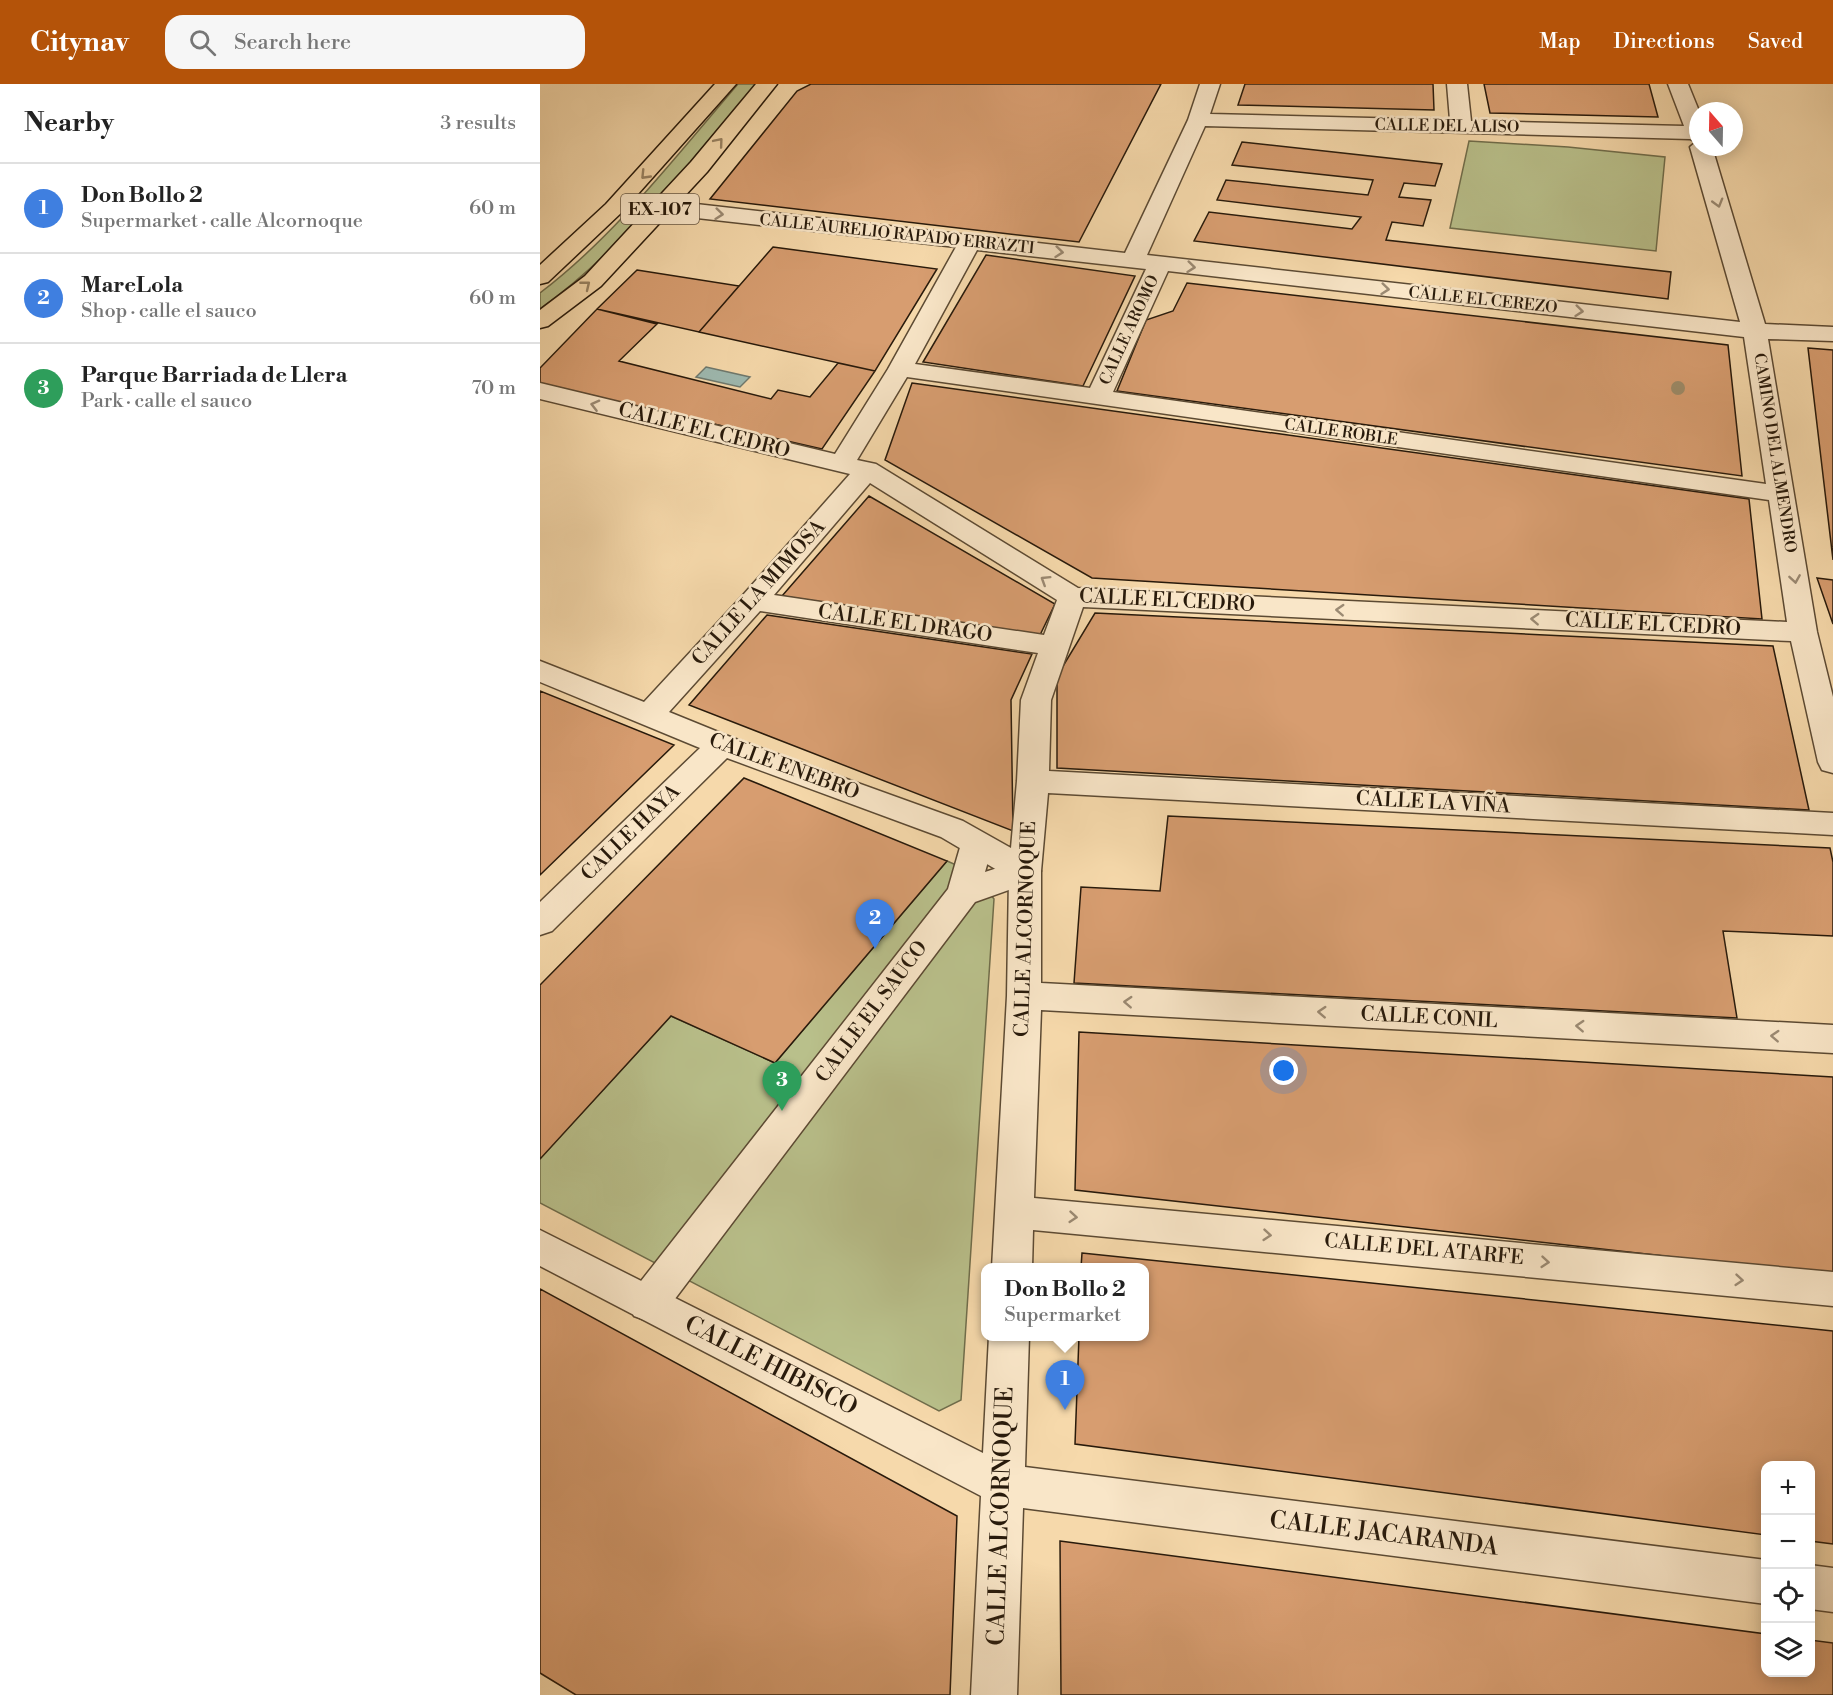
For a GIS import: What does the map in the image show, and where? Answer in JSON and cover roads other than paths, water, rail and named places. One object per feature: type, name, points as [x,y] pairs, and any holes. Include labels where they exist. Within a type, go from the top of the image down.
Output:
[{"type":"main road","name":"EX-107","points":[[540,276],[575,248],[658,161],[726,84]]},
{"type":"main road","name":"EX-107","points":[[540,321],[593,281],[699,167],[767,84]]},
{"type":"street","points":[[1133,261],[1198,120],[1210,84]]},
{"type":"street","points":[[1457,84],[1461,127]]},
{"type":"street","name":"CAMINO DEL ALMENDRO","points":[[1677,84],[1689,114]]},
{"type":"street","name":"CALLE DEL ALISO","points":[[1198,120],[1461,127],[1689,138]]},
{"type":"street","name":"CAMINO DEL ALMENDRO","points":[[1704,156],[1755,331],[1803,632],[1833,762]]},
{"type":"street","name":"CALLE AURELIO RAPADO ERRAZTI","points":[[661,207],[1133,261]]},
{"type":"street","name":"CALLE LA MIMOSA","points":[[649,715],[753,601],[854,468],[900,369],[970,242]]},
{"type":"street","name":"CALLE EL CEREZO","points":[[1133,261],[1755,331],[1833,334]]},
{"type":"street","name":"CALLE AROMO","points":[[1098,397],[1160,264]]},
{"type":"street","name":"CALLE ROBLE","points":[[900,369],[1782,494]]},
{"type":"street","name":"CALLE EL CEDRO","points":[[540,392],[854,468],[1071,597],[1803,632]]},
{"type":"street","name":"CALLE ALCORNOQUE","points":[[1012,1263],[1024,996],[1025,871],[1033,782],[1036,700],[1071,597]]},
{"type":"street","name":"CALLE EL DRAGO","points":[[753,601],[1056,646]]},
{"type":"street","name":"CALLE ENEBRO","points":[[540,671],[722,744],[952,829],[1025,871]]},
{"type":"street","name":"CALLE HAYA","points":[[540,922],[722,744]]},
{"type":"street","name":"CALLE LA VIÑA","points":[[1033,782],[1833,824]]},
{"type":"street","name":"CALLE EL SAUCO","points":[[648,1303],[963,893],[977,844]]},
{"type":"street","points":[[963,893],[1025,871]]},
{"type":"street","name":"CALLE CONIL","points":[[1024,996],[1833,1039]]},
{"type":"street","name":"CALLE DEL ATARFE","points":[[1015,1213],[1833,1289]]},
{"type":"street","name":"CALLE HIBISCO","points":[[540,1247],[1002,1485]]},
{"type":"street","name":"CALLE ALCORNOQUE","points":[[994,1695],[1009,1341]]},
{"type":"street","name":"CALLE JACARANDA","points":[[1002,1485],[1761,1581]]},
{"type":"street","points":[[1815,1588],[1833,1590]]},
{"type":"water","points":[[706,367],[750,377],[740,387],[696,377]]},
{"type":"place","name":"MareLola","points":[[875,949]]},
{"type":"place","name":"Parque Barriada de Llera","points":[[782,1111]]},
{"type":"place","name":"Don Bollo 2","points":[[1065,1410]]}]
